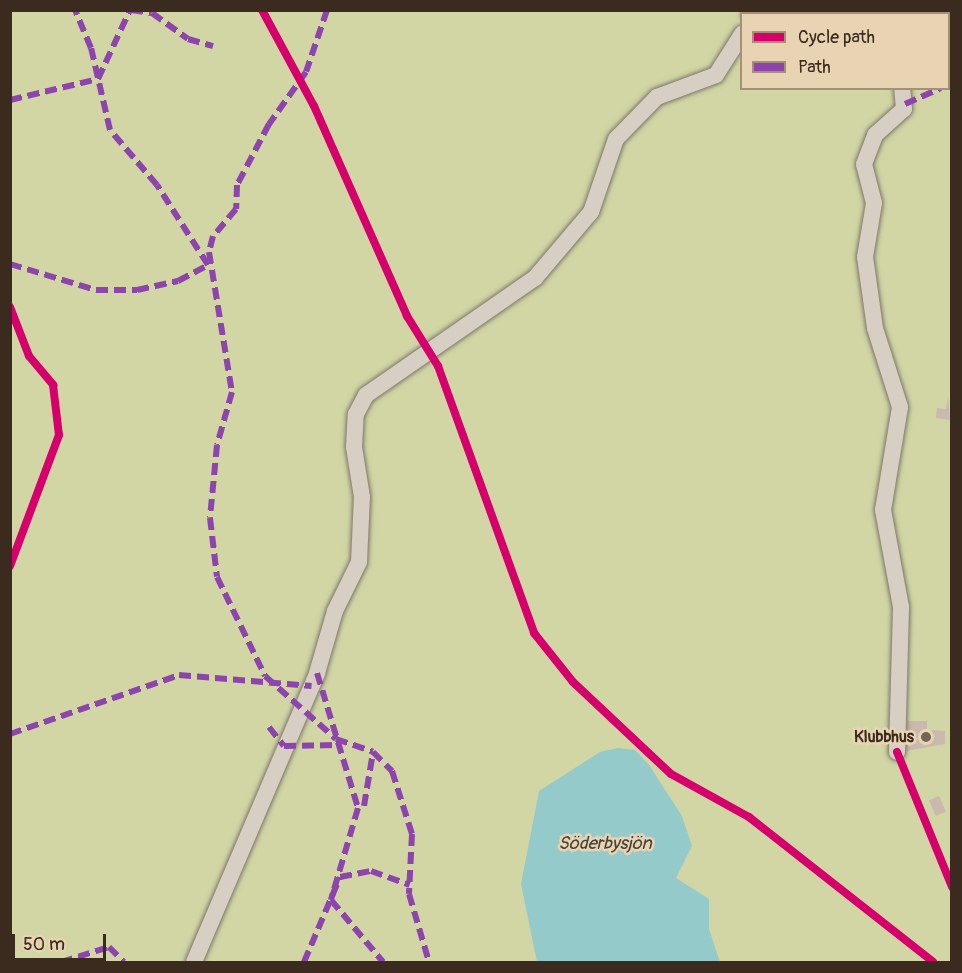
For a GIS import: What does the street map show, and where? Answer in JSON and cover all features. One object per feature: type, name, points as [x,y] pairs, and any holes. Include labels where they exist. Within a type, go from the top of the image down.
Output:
[{"type":"street","points":[[194,963],[317,673],[335,611],[359,562],[362,497],[354,447],[356,414],[366,395],[536,278],[591,212],[616,139],[657,97],[717,75],[740,36]]},
{"type":"street","points":[[897,752],[901,608],[883,510],[901,414],[874,328],[865,257],[874,202],[864,164],[875,135],[904,109],[902,90]]},
{"type":"green space","points":[[10,11],[951,11],[951,962],[11,962]]},
{"type":"water","name":"Söderbysjön","points":[[618,748],[635,750],[649,765],[682,816],[692,846],[676,878],[709,899],[709,929],[720,962],[537,962],[521,884],[539,791],[600,752]]},
{"type":"building","points":[[948,397],[950,420],[936,418],[937,408],[946,409]]},
{"type":"building","name":"Klubbhus","points":[[907,721],[927,721],[927,730],[945,731],[945,744],[906,751]]},
{"type":"building","points":[[939,796],[946,812],[936,816],[929,800]]},
{"type":"marked path","points":[[10,264],[96,290],[137,290],[178,281],[208,265],[157,185],[110,130],[91,48],[75,10]]},
{"type":"marked path","points":[[10,100],[98,79],[130,10]]},
{"type":"marked path","points":[[131,10],[152,13],[188,39],[213,46]]},
{"type":"marked path","points":[[327,10],[306,72],[269,124],[237,185],[236,209],[213,236],[209,252],[232,392],[217,445],[210,518],[217,577],[265,676],[336,739],[373,752],[392,771],[412,834],[409,894],[429,962]]},
{"type":"marked path","points":[[949,10],[952,16]]},
{"type":"marked path","points":[[905,104],[936,90]]},
{"type":"marked path","points":[[317,673],[358,808],[331,900]]},
{"type":"marked path","points":[[10,734],[179,675],[312,686]]},
{"type":"marked path","points":[[269,727],[284,746],[338,745]]},
{"type":"marked path","points":[[364,806],[373,752]]},
{"type":"marked path","points":[[304,962],[340,877],[371,871],[410,885]]},
{"type":"marked path","points":[[331,900],[383,962]]},
{"type":"marked path","points":[[61,962],[109,947],[124,962]]},
{"type":"cycle path","points":[[262,10],[314,106],[407,316],[438,366],[534,633],[573,682],[671,774],[749,817],[933,962]]},
{"type":"cycle path","points":[[10,307],[29,356],[53,385],[59,435],[10,566]]},
{"type":"cycle path","points":[[897,752],[952,887]]},
{"type":"place","name":"Klubbhus","points":[[926,737]]}]
